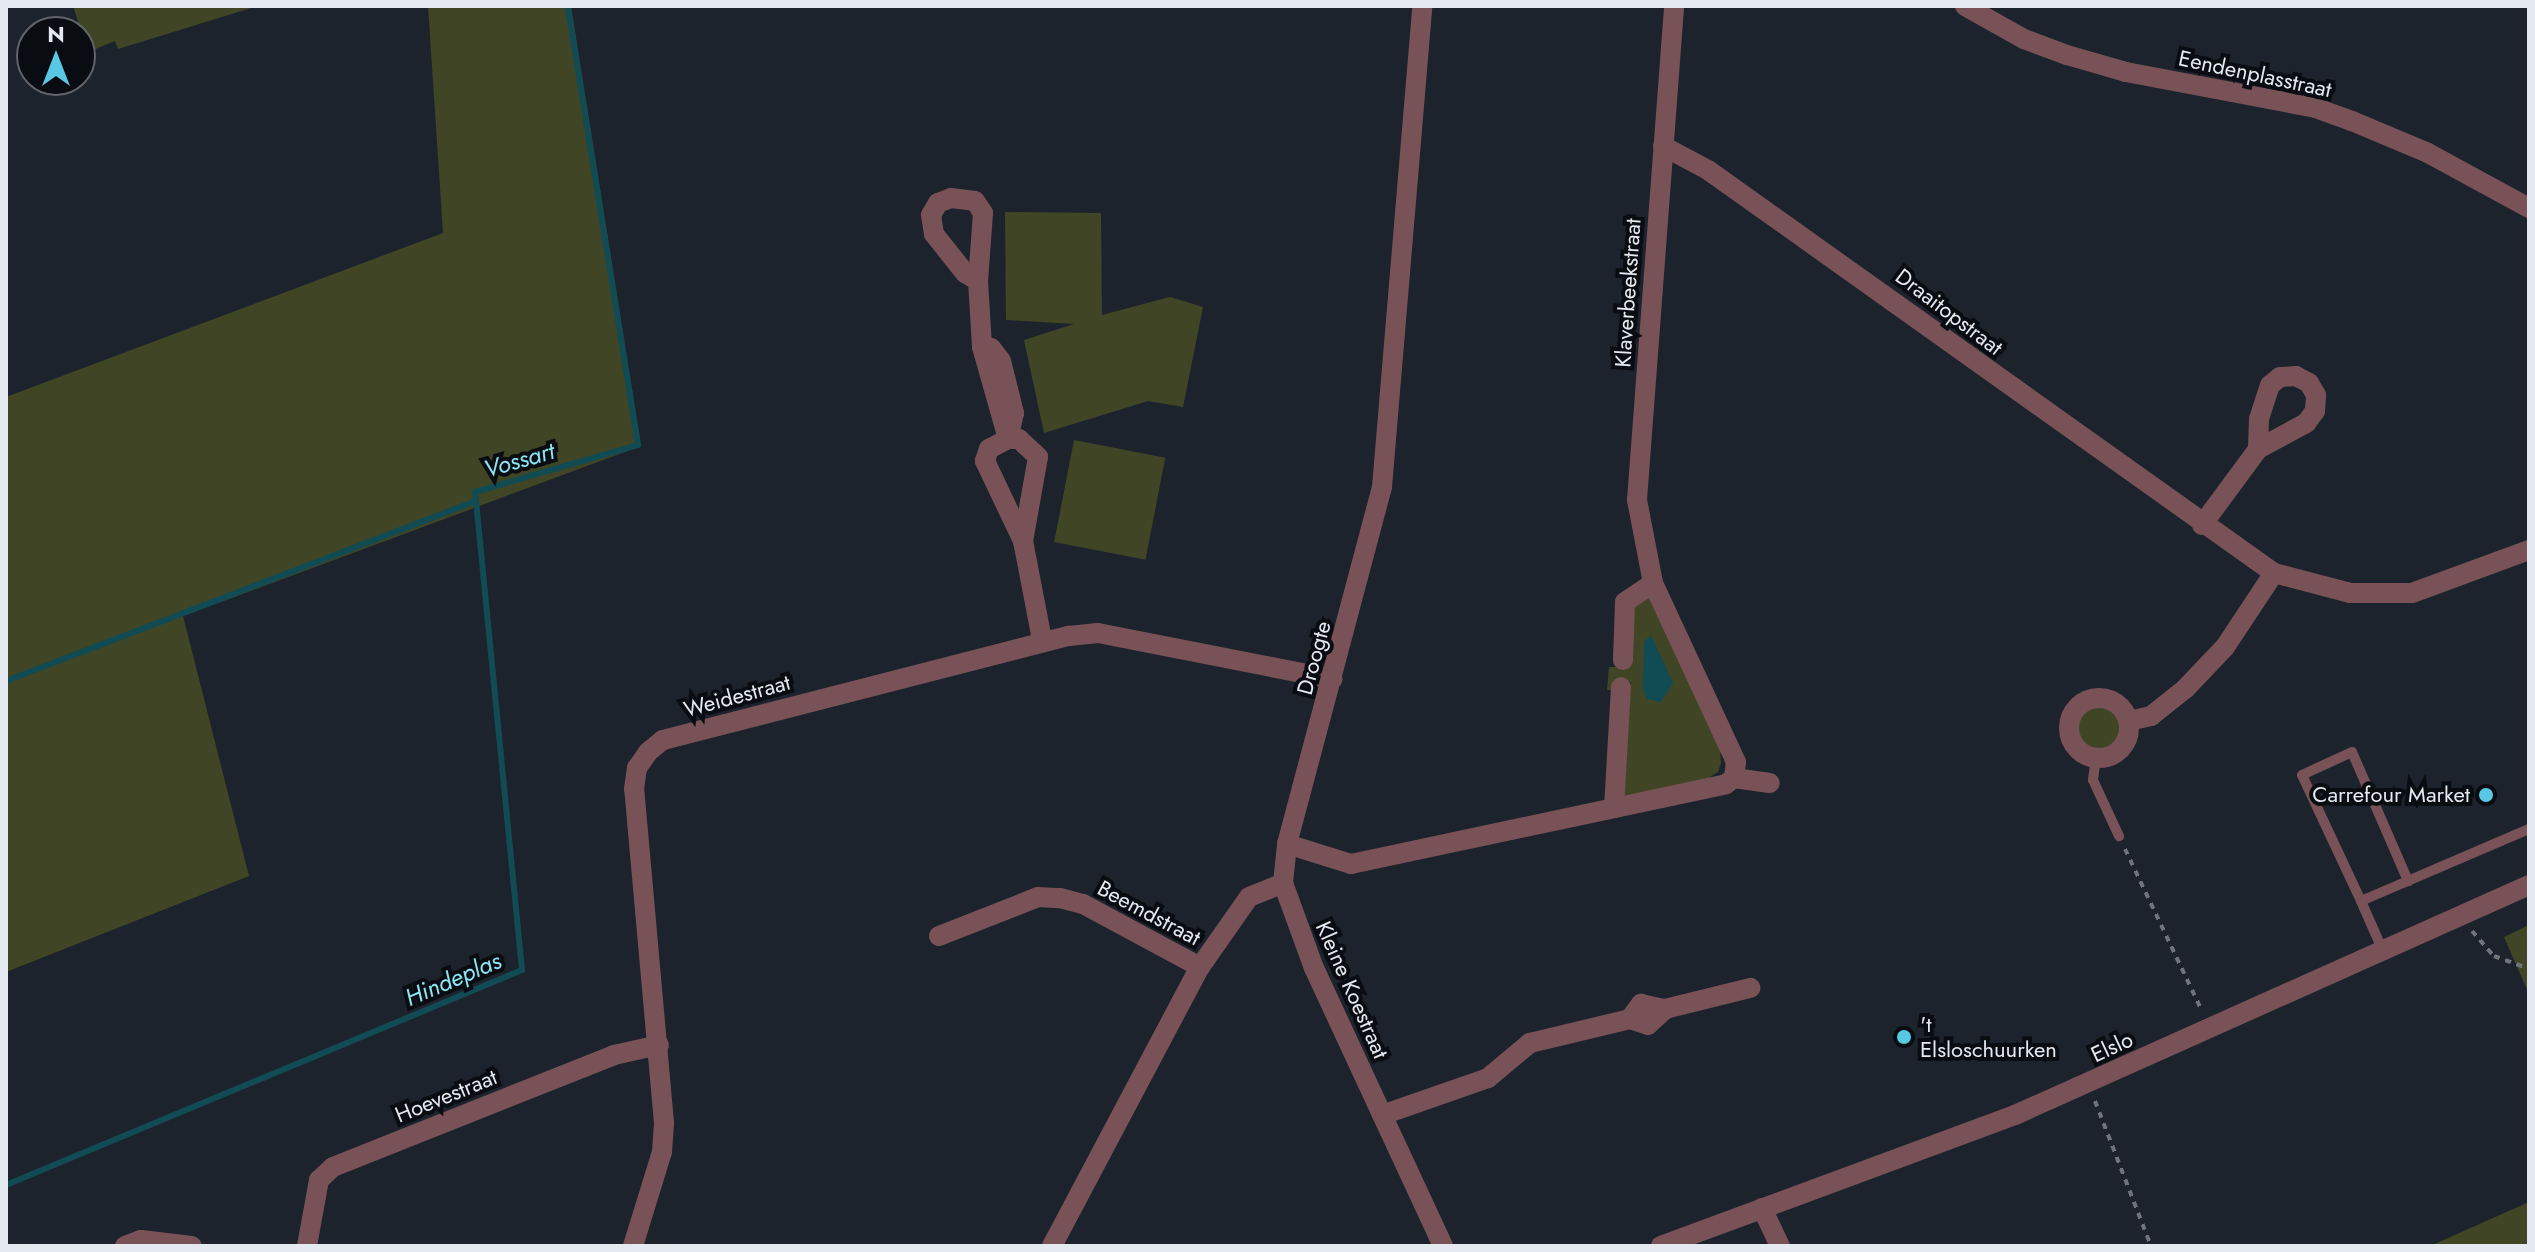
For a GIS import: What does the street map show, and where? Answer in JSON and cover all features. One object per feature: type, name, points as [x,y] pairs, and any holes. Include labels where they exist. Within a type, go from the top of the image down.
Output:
[{"type":"street","name":"Droogte","points":[[1283,883],[1287,844],[1333,679],[1388,445],[1422,6]]},
{"type":"street","name":"Klaverbeekstraat","points":[[1674,6],[1637,500],[1653,583],[1736,762],[1734,778]]},
{"type":"street","name":"Eendenplasstraat","points":[[1965,6],[2067,55],[2126,72],[2316,108],[2428,153],[2529,208]]},
{"type":"street","name":"Draaitopstraat","points":[[1663,146],[1708,170],[1906,309],[2202,525],[2274,573],[2350,593],[2412,593],[2529,550]]},
{"type":"street","points":[[978,281],[982,347],[991,348],[1001,361],[1014,413],[1008,439]]},
{"type":"street","points":[[1023,541],[1038,457],[1019,439],[1008,439],[989,449],[985,461],[1023,541],[1042,640]]},
{"type":"street","points":[[2202,525],[2258,449]]},
{"type":"street","points":[[2128,721],[2151,716],[2185,689],[2225,647],[2274,573]]},
{"type":"street","points":[[1623,660],[1625,602],[1653,583]]},
{"type":"street","name":"Weidestraat","points":[[633,1246],[662,1152],[659,1045],[634,789],[637,768],[648,752],[663,740],[1042,640],[1098,633],[1333,679]]},
{"type":"street","points":[[1614,808],[1621,687]]},
{"type":"street","points":[[2107,699],[2128,721],[2124,745],[2096,758],[2072,741],[2070,720],[2075,710],[2087,700],[2107,699]]},
{"type":"street","points":[[1287,844],[1351,864],[1614,808],[1734,778],[1770,783]]},
{"type":"street","points":[[1052,1246],[1200,967],[1249,897],[1283,883]]},
{"type":"street","name":"Kleine Koestraat","points":[[1283,883],[1314,968],[1443,1246]]},
{"type":"street","name":"Elslo","points":[[1661,1246],[2088,1084],[2529,885]]},
{"type":"street","name":"Beemdstraat","points":[[939,936],[1038,897],[1060,898],[1083,904],[1200,967]]},
{"type":"street","points":[[1382,1115],[1488,1078],[1530,1043],[1630,1019],[1641,1004],[1665,1009],[1750,988]]},
{"type":"street","name":"Hoevestraat","points":[[307,1246],[319,1180],[333,1167],[614,1055],[659,1045]]},
{"type":"street","points":[[1762,1208],[1780,1246]]},
{"type":"street","points":[[125,1246],[141,1240],[192,1246]]},
{"type":"lane","points":[[2383,951],[2302,775],[2352,752],[2408,881]]},
{"type":"lane","points":[[2096,758],[2093,780],[2119,836]]},
{"type":"lane","points":[[2361,901],[2529,829]]},
{"type":"path","points":[[2119,836],[2210,1028]]},
{"type":"path","points":[[2464,915],[2478,944],[2529,969]]},
{"type":"path","points":[[2088,1084],[2151,1246]]},
{"type":"green space","points":[[73,6],[258,6],[118,49],[115,41],[96,49],[96,16],[76,16]]},
{"type":"green space","points":[[428,6],[571,6],[641,446],[183,616],[249,876],[6,972],[6,397],[443,233]]},
{"type":"green space","points":[[1005,212],[1101,213],[1102,315],[1170,297],[1203,307],[1183,407],[1148,401],[1044,433],[1024,340],[1074,324],[1006,320]]},
{"type":"green space","points":[[1074,440],[1165,458],[1145,560],[1054,542]]},
{"type":"green space","points":[[1649,593],[1720,749],[1721,763],[1718,772],[1705,780],[1623,798],[1631,682],[1615,680],[1615,690],[1607,690],[1609,667],[1626,667],[1630,609]]},
{"type":"green space","points":[[2099,707],[2114,713],[2120,728],[2114,743],[2099,749],[2084,743],[2078,728],[2084,713]]},
{"type":"green space","points":[[2529,925],[2529,994],[2504,937]]},
{"type":"green space","points":[[2529,1202],[2529,1246],[2430,1246]]},
{"type":"water","points":[[1651,635],[1673,683],[1661,702],[1647,699],[1643,690],[1644,642]]},
{"type":"waterway","name":"Vossart","points":[[6,681],[476,501],[475,492],[638,445],[568,6]]},
{"type":"waterway","name":"Hindeplas","points":[[6,1185],[522,970],[476,501]]},
{"type":"place","name":"Carrefour Market","points":[[2486,795]]},
{"type":"place","name":"'t Elsloschuurken","points":[[1904,1037]]}]
